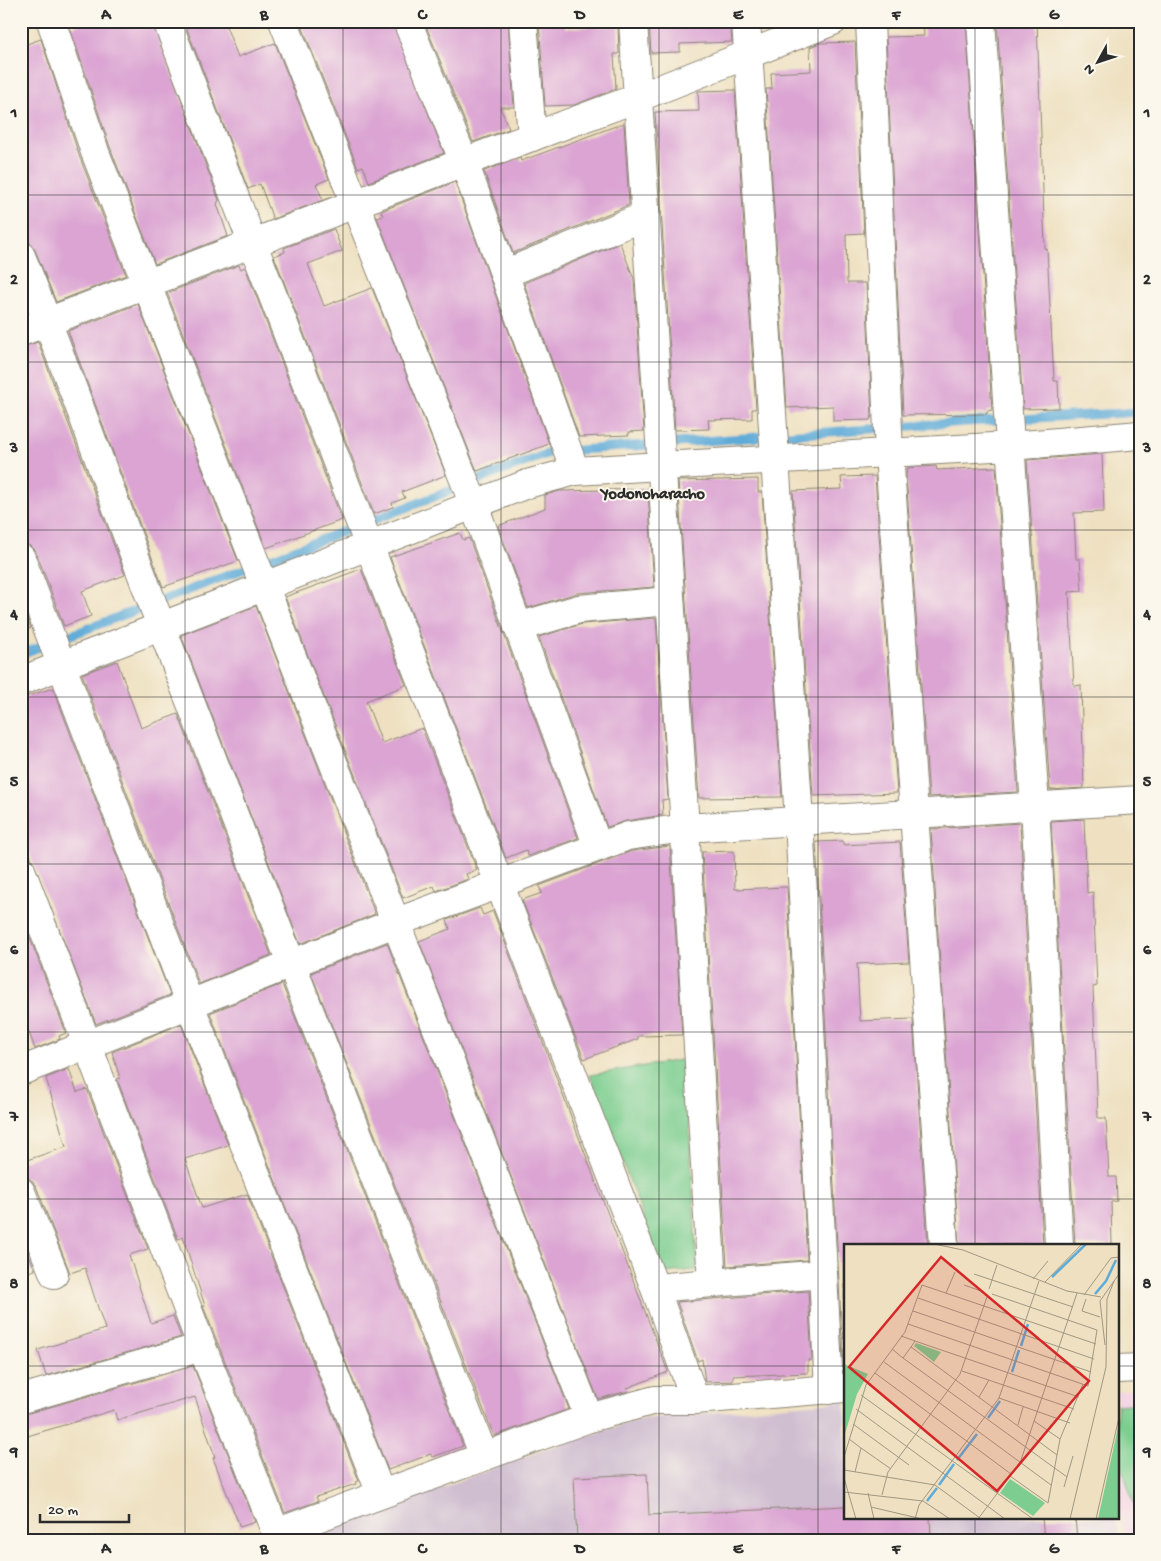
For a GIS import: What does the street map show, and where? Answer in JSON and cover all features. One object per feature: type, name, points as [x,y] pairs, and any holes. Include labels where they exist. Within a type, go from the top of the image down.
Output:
[{"type":"street","points":[[167,21],[500,883],[655,1288],[695,1400]]},
{"type":"street","points":[[283,21],[474,505],[598,847]]},
{"type":"street","points":[[407,21],[464,162],[575,471]]},
{"type":"street","points":[[523,21],[532,137]]},
{"type":"street","points":[[633,21],[712,1283]]},
{"type":"street","points":[[21,870],[202,1347],[276,1533],[589,1418],[655,1400],[695,1400],[837,1389],[823,1274],[799,820],[746,21]]},
{"type":"street","points":[[21,332],[147,282],[637,98],[833,21]]},
{"type":"street","points":[[870,21],[889,453],[944,1244]]},
{"type":"street","points":[[982,21],[1035,806],[1059,1244]]},
{"type":"street","points":[[55,23],[95,152],[589,1418]]},
{"type":"street","points":[[504,274],[645,216]]},
{"type":"street","points":[[21,256],[48,321],[161,627],[291,964],[484,1456]]},
{"type":"street","points":[[21,681],[265,588],[527,484],[575,471],[775,461],[1140,436]]},
{"type":"street","points":[[21,558],[190,1004],[381,1494]]},
{"type":"street","points":[[518,627],[579,608],[670,601]]},
{"type":"street","points":[[21,1071],[397,922],[628,836],[685,828],[1140,800]]},
{"type":"street","points":[[21,1192],[54,1274]]},
{"type":"street","points":[[655,1288],[823,1274]]},
{"type":"street","points":[[25,1398],[202,1347]]},
{"type":"street","points":[[1118,1369],[1140,1368]]},
{"type":"shaded area","points":[[1140,1389],[1140,1540],[1128,1540],[1118,1511],[1118,1391]]},
{"type":"shaded area","points":[[844,1401],[844,1518],[1114,1518],[1121,1540],[300,1540],[549,1448],[642,1419]]},
{"type":"green space","points":[[686,1059],[697,1270],[664,1273],[590,1075]]},
{"type":"green space","points":[[1140,1403],[1140,1521],[1118,1458],[1118,1405]]},
{"type":"building","points":[[88,21],[152,21],[219,200],[217,204],[228,236],[155,264],[110,147],[70,28]]},
{"type":"building","points":[[184,21],[224,21],[238,57],[275,43],[329,179],[316,184],[323,200],[273,219],[260,184],[248,189]]},
{"type":"building","points":[[300,21],[392,21],[444,153],[369,182],[363,166],[358,168]]},
{"type":"building","points":[[424,21],[508,21],[514,107],[500,107],[509,129],[473,142]]},
{"type":"building","points":[[539,21],[565,21],[565,28],[618,26],[619,54],[614,54],[616,89],[574,105],[545,106]]},
{"type":"building","points":[[649,21],[730,21],[732,42],[680,44],[680,52],[651,53]]},
{"type":"building","points":[[923,21],[966,21],[992,410],[987,411],[987,414],[903,415],[886,37],[924,36]]},
{"type":"building","points":[[997,21],[1037,21],[1045,249],[1047,249],[1054,381],[1058,381],[1059,408],[1023,409]]},
{"type":"building","points":[[41,39],[80,158],[126,275],[56,302],[35,250],[30,243],[21,241],[21,46]]},
{"type":"building","points":[[855,42],[864,233],[846,234],[847,283],[866,283],[872,416],[870,420],[833,421],[833,406],[787,408],[766,89],[772,89],[771,73],[811,71],[810,47],[820,43]]},
{"type":"building","points":[[735,90],[756,409],[752,409],[752,419],[708,420],[709,429],[675,430],[655,112],[699,111],[698,91]]},
{"type":"building","points":[[624,123],[629,205],[513,253],[484,171],[520,158],[521,161]]},
{"type":"building","points":[[455,182],[549,444],[477,471],[377,218],[383,216],[381,211]]},
{"type":"building","points":[[334,229],[342,251],[308,264],[324,306],[372,288],[446,475],[402,492],[405,498],[392,503],[393,507],[374,514],[274,256],[285,252],[284,248]]},
{"type":"building","points":[[620,243],[634,279],[644,431],[629,432],[629,435],[579,437],[524,283]]},
{"type":"building","points":[[239,265],[241,269],[245,267],[342,520],[266,548],[167,293]]},
{"type":"building","points":[[138,304],[238,561],[163,587],[68,331]]},
{"type":"building","points":[[38,342],[125,575],[82,591],[91,616],[64,626],[36,552],[30,546],[21,543],[21,347]]},
{"type":"building","points":[[1102,454],[1104,512],[1074,513],[1076,559],[1080,559],[1082,591],[1069,592],[1074,686],[1081,685],[1084,788],[1050,790],[1027,460]]},
{"type":"building","points":[[936,466],[937,470],[996,467],[1018,792],[929,797],[906,475],[907,468]]},
{"type":"building","points":[[875,476],[897,793],[813,796],[793,491],[842,489],[841,477]]},
{"type":"building","points":[[758,479],[758,492],[762,492],[782,797],[699,798],[678,481]]},
{"type":"building","points":[[648,489],[654,587],[577,593],[528,608],[498,526],[545,508],[545,495],[560,491]]},
{"type":"building","points":[[460,533],[463,540],[469,538],[578,838],[528,856],[526,850],[506,858],[390,557]]},
{"type":"building","points":[[361,569],[406,685],[366,701],[382,743],[422,728],[477,870],[466,874],[468,879],[436,891],[434,886],[403,898],[285,597]]},
{"type":"building","points":[[21,603],[31,628],[21,631]]},
{"type":"building","points":[[256,606],[375,914],[300,944],[181,635]]},
{"type":"building","points":[[656,618],[668,799],[662,800],[663,815],[626,821],[607,827],[539,637],[582,624]]},
{"type":"building","points":[[117,661],[141,728],[178,714],[271,955],[199,984],[82,674]]},
{"type":"building","points":[[53,688],[170,995],[96,1024],[21,831],[21,698]]},
{"type":"building","points":[[1084,819],[1087,893],[1093,892],[1097,986],[1093,987],[1098,1118],[1106,1118],[1109,1177],[1116,1177],[1117,1201],[1111,1202],[1112,1244],[1075,1244],[1051,821]]},
{"type":"building","points":[[1020,823],[1043,1244],[959,1244],[931,829]]},
{"type":"building","points":[[843,841],[843,845],[900,842],[909,962],[857,964],[860,1021],[913,1019],[928,1244],[844,1244],[843,1359],[816,842]]},
{"type":"building","points":[[670,846],[682,1035],[638,1036],[638,1039],[584,1059],[522,900],[542,893],[539,886],[632,851]]},
{"type":"building","points":[[734,851],[735,889],[787,887],[807,1260],[727,1266],[702,852]]},
{"type":"building","points":[[480,908],[483,915],[493,911],[668,1372],[627,1388],[628,1391],[598,1399],[419,941],[450,929],[447,920]]},
{"type":"building","points":[[25,925],[66,1033],[59,1036],[60,1039],[35,1049],[21,1010],[21,926]]},
{"type":"building","points":[[387,943],[569,1409],[494,1436],[311,973]]},
{"type":"building","points":[[282,984],[463,1446],[433,1457],[431,1454],[388,1470],[210,1013]]},
{"type":"building","points":[[181,1024],[228,1145],[185,1159],[202,1208],[247,1194],[359,1481],[355,1482],[356,1484],[316,1497],[318,1501],[285,1513],[203,1306],[205,1306],[183,1237],[178,1239],[117,1079],[120,1078],[112,1052]]},
{"type":"building","points":[[69,1069],[77,1092],[87,1089],[148,1249],[129,1255],[151,1323],[173,1316],[181,1337],[46,1376],[38,1350],[105,1329],[85,1268],[70,1273],[36,1186],[30,1179],[21,1177],[21,1162],[66,1147],[46,1078]]},
{"type":"building","points":[[21,1234],[35,1270],[21,1274]]},
{"type":"building","points":[[808,1291],[812,1360],[808,1360],[808,1373],[733,1376],[733,1381],[705,1382],[702,1359],[698,1361],[677,1302]]},
{"type":"building","points":[[193,1366],[255,1522],[240,1527],[213,1458],[215,1457],[195,1397],[117,1420],[114,1410],[21,1438],[21,1413],[29,1413]]},
{"type":"building","points":[[647,1474],[649,1515],[844,1506],[844,1518],[930,1518],[931,1540],[577,1540],[574,1477]]},
{"type":"building","points":[[1042,1518],[1075,1518],[1077,1540],[1044,1540]]},
{"type":"waterway","points":[[21,654],[552,452],[966,422],[1140,412]]},
{"type":"district","name":"Yodonoharacho","points":[[653,495]]}]
